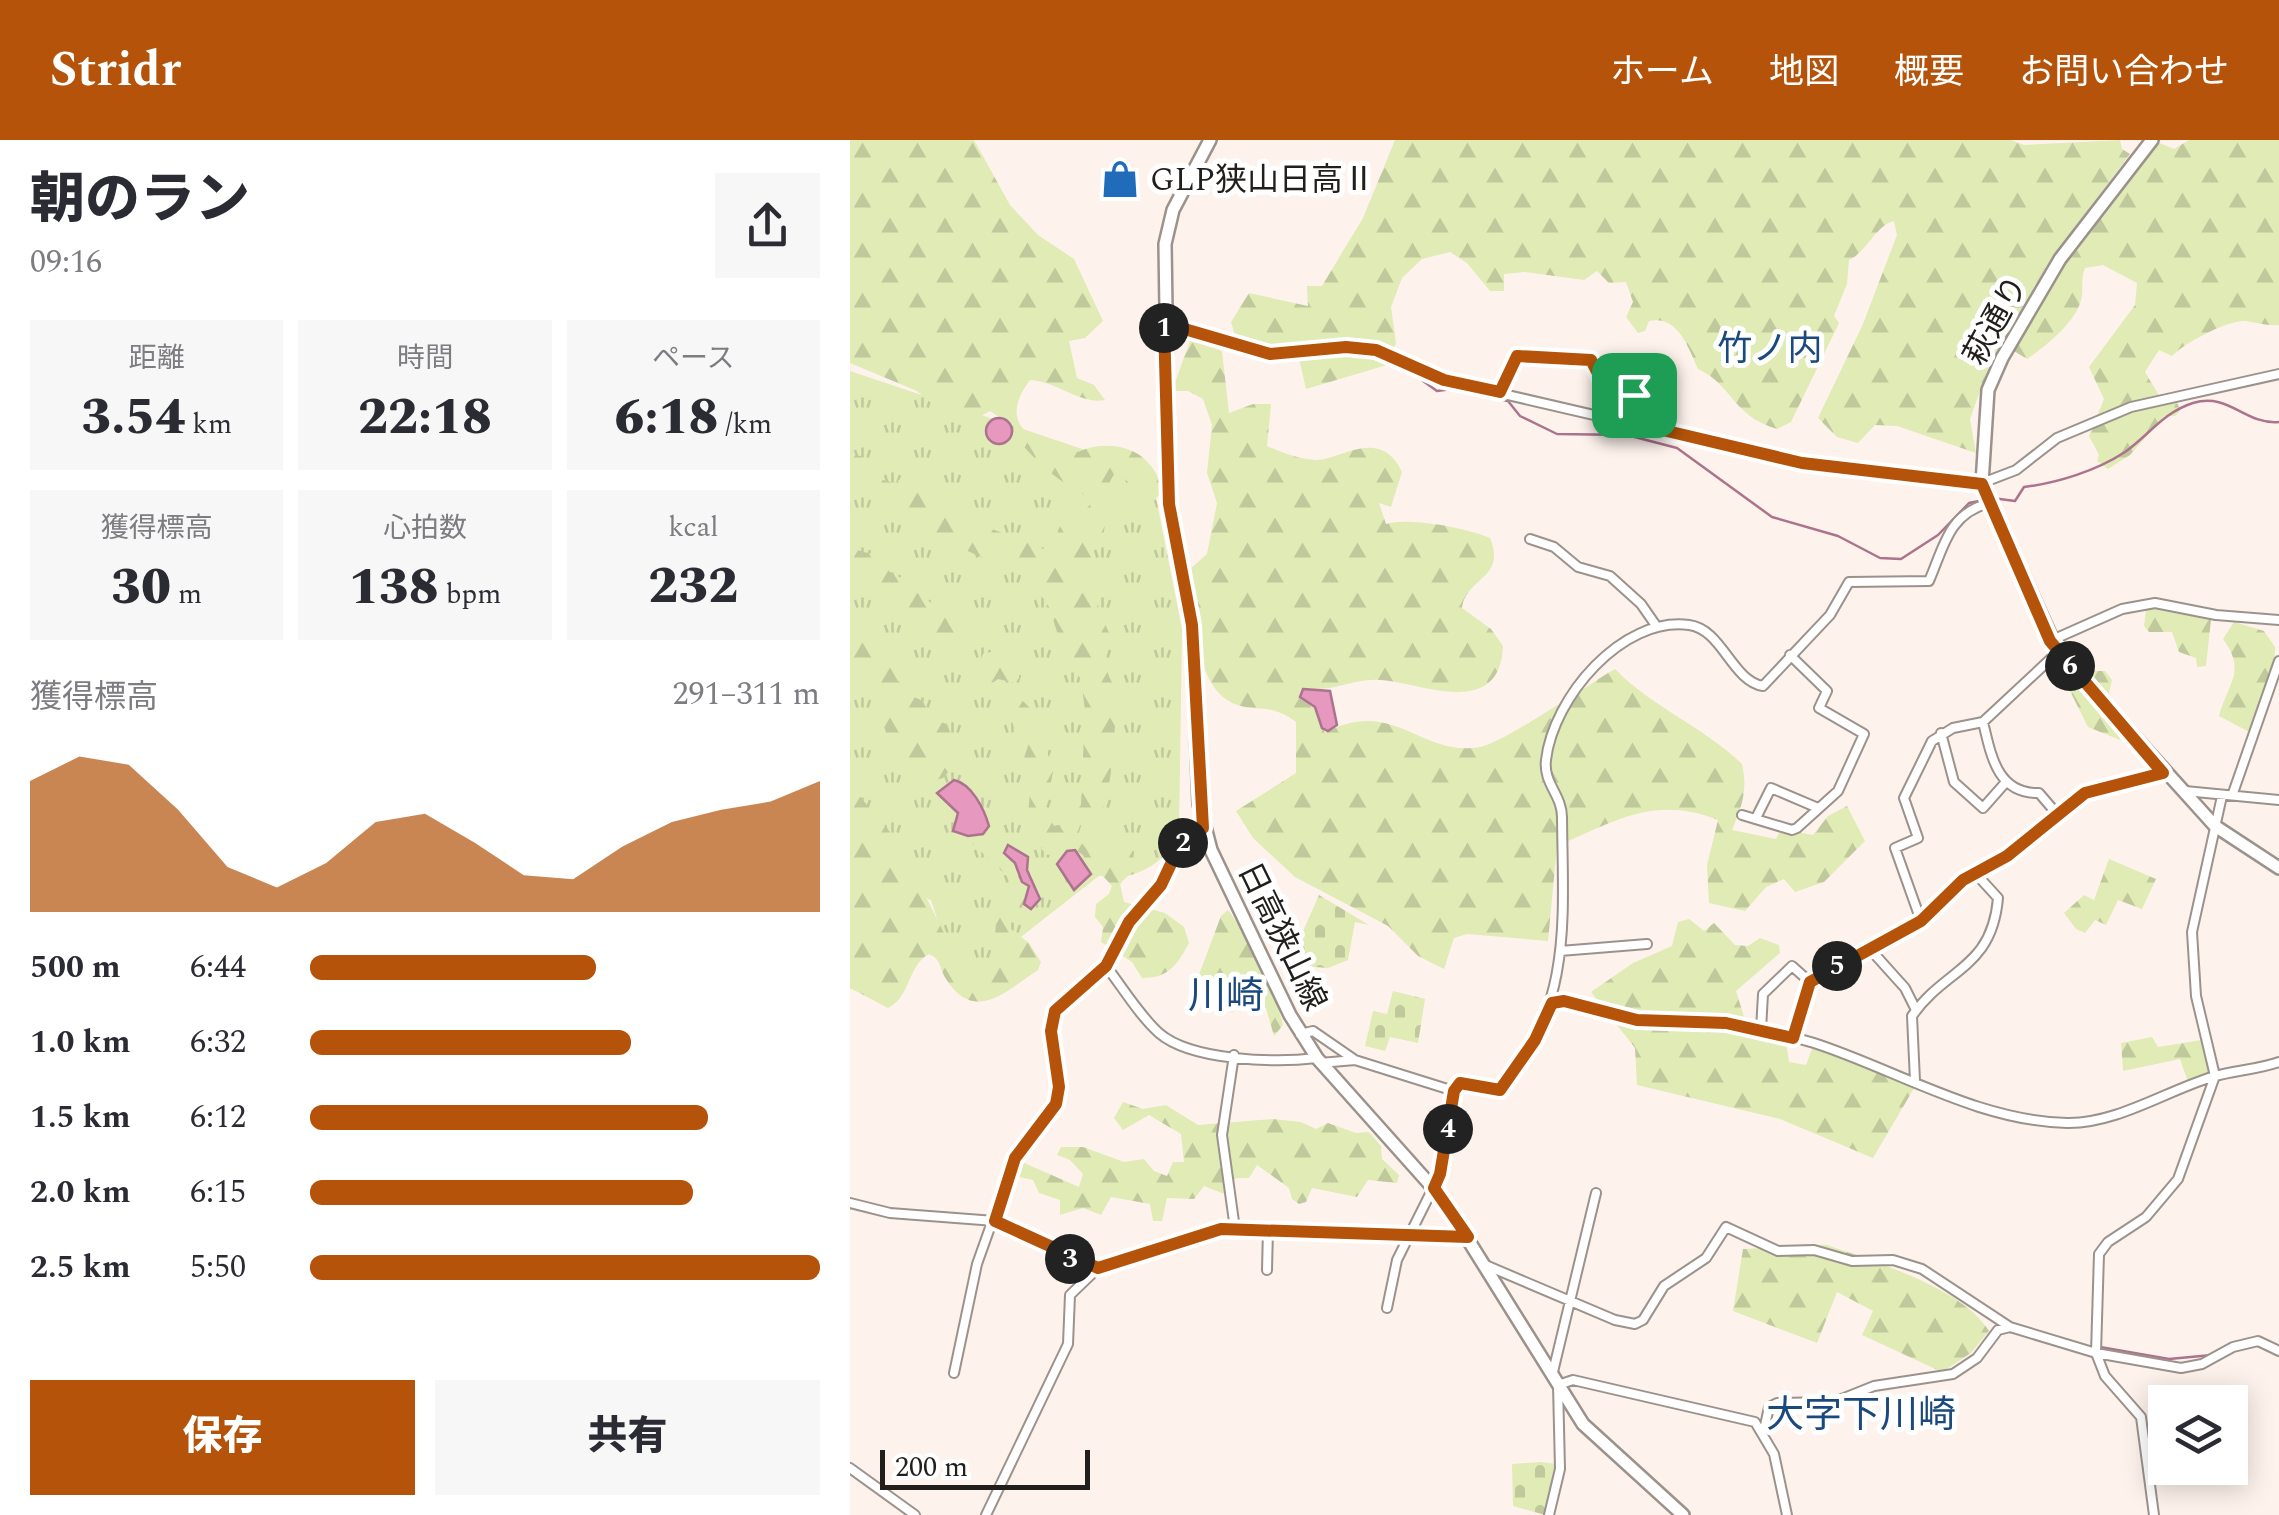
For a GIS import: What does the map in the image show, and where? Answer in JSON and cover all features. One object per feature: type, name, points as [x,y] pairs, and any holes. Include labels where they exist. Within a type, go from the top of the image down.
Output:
[{"type":"main road","name":"日高狭山線","points":[[1210,140],[1184,184],[1166,229],[1164,323],[1169,504],[1192,625],[1203,828],[1300,1034],[1318,1060],[1434,1188],[1555,1380],[1598,1440],[1683,1515]]},
{"type":"main road","name":"萩通り","points":[[2152,140],[2060,259],[2002,358],[1988,390],[1982,484],[2054,647],[2176,788],[2215,826],[2279,868]]},
{"type":"street","points":[[1164,323],[1270,354],[1346,347],[1376,350],[1444,380],[1802,463],[1982,484],[2016,470],[2057,438],[2132,406],[2279,374]]},
{"type":"street","points":[[1500,392],[1514,356],[1591,360],[1603,383],[1638,398],[1667,431]]},
{"type":"street","points":[[1387,1308],[1397,1260],[1440,1174],[1454,1091],[1460,1083],[1500,1090],[1535,1040],[1552,1003],[1560,975],[1563,813],[1547,782],[1548,744],[1581,683],[1630,638],[1657,628],[1698,627],[1761,686],[1830,614],[1849,582],[1929,582],[1938,552],[1956,521],[1974,507],[1989,502]]},
{"type":"street","points":[[1530,539],[1554,547],[1578,566],[1610,576],[1642,604],[1657,628]]},
{"type":"street","points":[[1921,921],[1895,848],[1918,838],[1904,798],[1924,750],[1941,733],[1983,722],[2054,647],[2122,610],[2154,603],[2216,615],[2279,620]]},
{"type":"street","points":[[1742,814],[1792,830],[1838,791],[1864,734],[1819,708],[1827,691],[1790,655]]},
{"type":"street","points":[[2233,792],[2279,661]]},
{"type":"street","points":[[1983,722],[1992,758],[2006,782],[2018,791],[2039,793],[2057,814]]},
{"type":"street","points":[[1941,733],[1954,782],[1982,808],[2006,782]]},
{"type":"street","points":[[1793,1038],[1810,982],[1921,921],[1949,892],[2007,856],[2094,789],[2163,773]]},
{"type":"street","points":[[1756,818],[1771,788],[1818,808]]},
{"type":"street","points":[[2176,788],[2222,796],[2233,792],[2278,803]]},
{"type":"street","points":[[2154,1515],[2142,1417],[2106,1376],[2096,1353],[2100,1249],[2146,1217],[2178,1179],[2215,1076],[2196,996],[2192,932],[2222,796]]},
{"type":"street","points":[[954,1373],[977,1264],[1015,1158],[1056,1104],[1059,1087],[1051,1031],[1055,1011],[1106,966],[1129,922],[1161,885],[1179,847],[1203,828]]},
{"type":"street","points":[[1916,1010],[1964,970],[1992,936],[1998,898],[1978,874]]},
{"type":"street","points":[[1560,951],[1647,944]]},
{"type":"street","points":[[1869,948],[1906,988],[1916,1010],[1915,1081]]},
{"type":"street","points":[[1106,966],[1168,1040],[1198,1051],[1283,1062],[1355,1060]]},
{"type":"street","points":[[1762,1030],[1763,994],[1782,975],[1792,966],[1810,982]]},
{"type":"street","points":[[1552,1003],[1564,1001],[1637,1020],[1726,1023],[1762,1030],[2028,1120],[2072,1123],[2104,1117],[2215,1076],[2279,1062]]},
{"type":"street","points":[[1300,1034],[1313,1032],[1355,1060],[1454,1091]]},
{"type":"street","points":[[1234,1055],[1222,1134],[1235,1229]]},
{"type":"street","points":[[1549,1515],[1560,1469],[1555,1380],[1596,1193]]},
{"type":"street","points":[[850,1204],[890,1213],[995,1221],[1098,1268]]},
{"type":"street","points":[[1483,1264],[1615,1320],[1643,1320],[1664,1286],[1706,1258],[1726,1228],[1778,1251],[1814,1250],[1852,1261],[1893,1260],[1922,1269],[2010,1327],[2096,1353],[2180,1368],[2202,1364],[2233,1346],[2258,1342],[2279,1351]]},
{"type":"street","points":[[986,1515],[1068,1344],[1070,1294],[1098,1268],[1198,1234],[1235,1229],[1468,1237]]},
{"type":"street","points":[[1267,1270],[1268,1229]]},
{"type":"street","points":[[1764,1430],[1769,1408],[1778,1403],[1834,1402],[1874,1386],[1953,1374],[1977,1358],[1998,1330],[2010,1327]]},
{"type":"street","points":[[1555,1380],[1573,1380],[1755,1422],[1764,1430],[1782,1481],[1787,1515]]},
{"type":"street","points":[[850,1468],[915,1515]]},
{"type":"green space","points":[[850,140],[974,140],[1010,205],[1038,235],[1074,259],[1103,321],[1085,338],[1069,341],[1077,378],[1094,385],[1105,400],[1087,399],[1030,380],[1021,395],[1017,418],[1029,435],[1063,455],[1106,446],[1130,450],[1148,462],[1160,481],[1163,493],[1150,502],[1116,471],[1105,490],[1124,500],[1106,520],[1102,542],[1093,550],[1100,591],[1095,620],[1105,624],[1111,637],[1106,666],[1118,692],[1112,764],[1104,807],[1082,819],[1078,831],[1068,839],[1079,840],[1086,848],[1118,845],[1134,851],[1133,870],[1120,884],[1124,902],[1165,913],[1184,927],[1189,943],[1176,964],[1159,976],[1142,978],[1132,962],[1101,942],[1103,927],[1095,917],[1096,904],[1109,894],[1112,886],[1102,875],[1094,878],[1083,855],[1074,849],[1048,855],[1041,849],[1052,836],[1027,823],[1031,784],[1024,758],[1029,743],[1017,737],[1008,709],[1023,701],[1037,715],[1053,772],[1045,811],[1054,826],[1066,823],[1081,805],[1085,710],[1081,680],[1061,644],[1049,607],[1032,580],[917,528],[876,503],[850,475],[850,455],[861,456],[883,480],[895,483],[907,474],[920,487],[960,506],[974,522],[1046,550],[1056,546],[1058,530],[1066,517],[1079,517],[1095,499],[1045,468],[1020,442],[1013,441],[1014,427],[990,411],[970,422],[946,416],[917,391],[850,363]]},
{"type":"green space","points":[[1395,140],[2011,140],[2024,145],[2120,140],[2122,149],[2130,154],[2048,263],[1990,363],[1970,419],[1976,453],[1897,426],[1875,425],[1858,443],[1837,437],[1818,418],[1863,324],[1897,235],[1894,221],[1849,260],[1847,284],[1834,316],[1839,323],[1791,422],[1777,429],[1750,416],[1719,383],[1698,369],[1675,328],[1659,320],[1649,321],[1645,331],[1638,333],[1626,317],[1633,302],[1626,282],[1609,283],[1597,271],[1584,280],[1525,272],[1504,274],[1504,291],[1490,291],[1467,263],[1450,252],[1422,259],[1402,278],[1391,307],[1396,343],[1387,365],[1306,389],[1297,350],[1274,351],[1237,342],[1231,322],[1249,293],[1308,306],[1307,286],[1322,286],[1363,218]]},
{"type":"green space","points":[[2189,140],[2279,140],[2279,325],[2238,321],[2207,333],[2172,356],[2159,350],[2145,372],[2160,397],[2178,404],[2180,411],[2175,416],[2164,416],[2130,455],[2108,469],[2097,461],[2099,455],[2089,436],[2104,399],[2089,367],[2135,305],[2137,283],[2103,265],[2085,268],[2081,300],[2066,325],[2027,359],[2014,351],[2064,261],[2147,154],[2157,142],[2174,149]]},
{"type":"green space","points":[[1191,338],[1222,351],[1229,413],[1253,404],[1271,404],[1267,446],[1315,460],[1359,449],[1382,450],[1402,472],[1391,507],[1379,503],[1386,524],[1438,525],[1490,538],[1494,552],[1490,570],[1470,590],[1462,608],[1491,629],[1503,646],[1498,669],[1488,683],[1455,692],[1380,680],[1322,689],[1302,688],[1299,698],[1315,708],[1325,733],[1349,723],[1370,721],[1440,744],[1480,747],[1526,725],[1615,669],[1742,764],[1743,798],[1732,830],[1776,839],[1781,829],[1813,835],[1828,816],[1847,806],[1865,841],[1824,882],[1795,892],[1784,879],[1766,887],[1745,911],[1709,903],[1707,865],[1718,820],[1674,810],[1636,814],[1557,846],[1548,941],[1467,934],[1454,938],[1444,969],[1418,956],[1388,926],[1295,877],[1253,838],[1236,811],[1296,773],[1296,722],[1280,712],[1237,705],[1222,696],[1211,682],[1198,646],[1190,569],[1207,554],[1217,503],[1207,473],[1212,425],[1203,399],[1188,391],[1172,391]]},
{"type":"green space","points":[[850,371],[1151,472],[1182,629],[1179,835],[1173,845],[1151,866],[1133,874],[1112,881],[1100,875],[1017,940],[1026,949],[965,979],[947,950],[931,900],[860,875],[850,901]]},
{"type":"green space","points":[[850,548],[871,554],[890,572],[914,585],[938,611],[963,619],[968,638],[955,648],[917,628],[912,614],[895,605],[891,583],[877,589],[850,574]]},
{"type":"green space","points":[[2155,606],[2211,620],[2206,666],[2197,667],[2196,658],[2179,652],[2172,632],[2149,632],[2144,626],[2146,610]]},
{"type":"green space","points":[[2234,622],[2264,631],[2275,647],[2272,670],[2251,733],[2219,716],[2235,669],[2223,639]]},
{"type":"green space","points":[[850,636],[875,643],[890,654],[905,675],[897,683],[899,690],[923,701],[933,720],[947,724],[960,758],[943,778],[918,785],[883,725],[888,710],[880,698],[854,687]]},
{"type":"green space","points":[[999,650],[1019,671],[1019,678],[1015,683],[998,679],[988,686],[979,676],[984,670],[980,661],[983,654]]},
{"type":"green space","points":[[2105,671],[2112,680],[2105,710],[2123,737],[2120,740],[2088,727],[2064,679]]},
{"type":"green space","points":[[850,785],[890,832],[889,847],[900,862],[928,864],[933,871],[925,880],[924,893],[966,977],[1005,957],[1013,944],[995,935],[996,923],[1013,896],[1009,878],[972,843],[974,838],[987,837],[1027,889],[1021,911],[1007,926],[1029,943],[1041,962],[1038,970],[1003,994],[980,1002],[957,993],[929,954],[917,966],[901,997],[888,1008],[850,988]]},
{"type":"green space","points":[[2109,859],[2156,879],[2142,909],[2118,900],[2106,925],[2095,920],[2085,933],[2076,929],[2064,913],[2084,895],[2094,900]]},
{"type":"green space","points":[[1319,895],[1369,925],[1355,922],[1348,960],[1328,968],[1301,966],[1298,984],[1291,976],[1299,940]]},
{"type":"green space","points":[[1228,910],[1274,997],[1283,1025],[1274,1036],[1266,1008],[1240,1003],[1232,1013],[1207,997],[1191,996],[1221,916]]},
{"type":"green space","points":[[1689,919],[1704,931],[1714,923],[1735,945],[1748,946],[1760,938],[1779,945],[1780,953],[1736,991],[1745,1020],[1757,1035],[1786,1041],[1789,1062],[1806,1065],[1813,1046],[1916,1085],[1873,1158],[1780,1119],[1637,1085],[1635,1048],[1591,992],[1633,963],[1672,946],[1678,922]]},
{"type":"green space","points":[[1393,991],[1425,999],[1418,1043],[1390,1037],[1385,1051],[1365,1046],[1373,1011],[1387,1014]]},
{"type":"green space","points":[[2152,1037],[2158,1047],[2202,1040],[2210,1073],[2188,1082],[2180,1059],[2123,1071],[2121,1043]]},
{"type":"green space","points":[[1123,1102],[1143,1109],[1166,1105],[1198,1125],[1273,1119],[1301,1122],[1316,1129],[1328,1123],[1356,1133],[1369,1132],[1381,1146],[1382,1159],[1399,1175],[1397,1183],[1368,1180],[1357,1197],[1312,1188],[1306,1202],[1299,1204],[1292,1199],[1289,1188],[1257,1165],[1249,1178],[1236,1178],[1224,1194],[1204,1186],[1194,1199],[1167,1198],[1162,1221],[1153,1221],[1150,1204],[1111,1197],[1101,1215],[1083,1208],[1060,1215],[1060,1200],[1039,1193],[1033,1180],[1011,1175],[1014,1165],[1022,1162],[1079,1187],[1083,1174],[1070,1160],[1057,1155],[1061,1147],[1083,1147],[1124,1162],[1144,1159],[1154,1171],[1167,1176],[1173,1162],[1184,1162],[1181,1134],[1149,1115],[1123,1130],[1114,1118]]},
{"type":"green space","points":[[1827,1245],[1938,1289],[1976,1316],[1989,1331],[1971,1353],[1942,1372],[1862,1335],[1873,1311],[1837,1292],[1817,1343],[1733,1311],[1743,1249]]},
{"type":"green space","points":[[1512,1464],[1557,1464],[1545,1515],[1513,1506]]},
{"type":"shaded area","points":[[999,418],[1008,422],[1012,431],[1008,440],[999,444],[990,440],[986,431],[990,422]]},
{"type":"shaded area","points":[[1303,689],[1330,691],[1337,725],[1328,731],[1322,728],[1315,707],[1300,697]]},
{"type":"shaded area","points":[[954,780],[966,786],[980,805],[989,826],[983,834],[968,836],[953,831],[958,813],[937,793]]},
{"type":"shaded area","points":[[1008,845],[1028,857],[1027,870],[1040,899],[1031,909],[1024,904],[1029,886],[1022,882],[1015,863],[1004,853]]},
{"type":"shaded area","points":[[1075,850],[1091,874],[1074,890],[1057,864],[1067,851]]},
{"type":"waterway","points":[[1423,381],[1437,391],[1452,389],[1508,401],[1520,416],[1557,434],[1627,435],[1677,448],[1772,517],[1838,536],[1880,558],[1901,559],[1938,535],[1969,503],[1984,500]]},
{"type":"waterway","points":[[1992,498],[2015,501],[2024,487],[2102,465],[2125,452],[2174,412],[2193,403],[2217,402],[2256,419],[2279,422]]},
{"type":"waterway","points":[[2100,1347],[2169,1359],[2212,1355]]},
{"type":"place","name":"GLP狭山日高Ⅱ","points":[[1120,179]]},
{"type":"district","name":"竹ノ内","points":[[1770,348]]},
{"type":"district","name":"川崎","points":[[1226,995]]},
{"type":"district","name":"大字下川崎","points":[[1861,1414]]},
{"type":"route","points":[[1164,323],[1270,354],[1346,347],[1376,350],[1444,380],[1500,392],[1517,356],[1591,360],[1603,383],[1634,395],[1667,431],[1802,463],[1982,484],[2050,641],[2163,773],[2085,793],[2007,856],[1963,880],[1921,921],[1810,982],[1793,1038],[1726,1023],[1637,1020],[1607,1016],[1564,1001],[1552,1003],[1535,1040],[1504,1087],[1492,1091],[1460,1083],[1454,1091],[1440,1174],[1434,1188],[1468,1237],[1221,1229],[1164,1244],[1108,1268],[1098,1268],[1084,1265],[995,1221],[1015,1158],[1056,1104],[1059,1087],[1051,1031],[1055,1011],[1114,957],[1129,922],[1161,885],[1179,847],[1203,828],[1192,625],[1169,504],[1164,323]]}]
